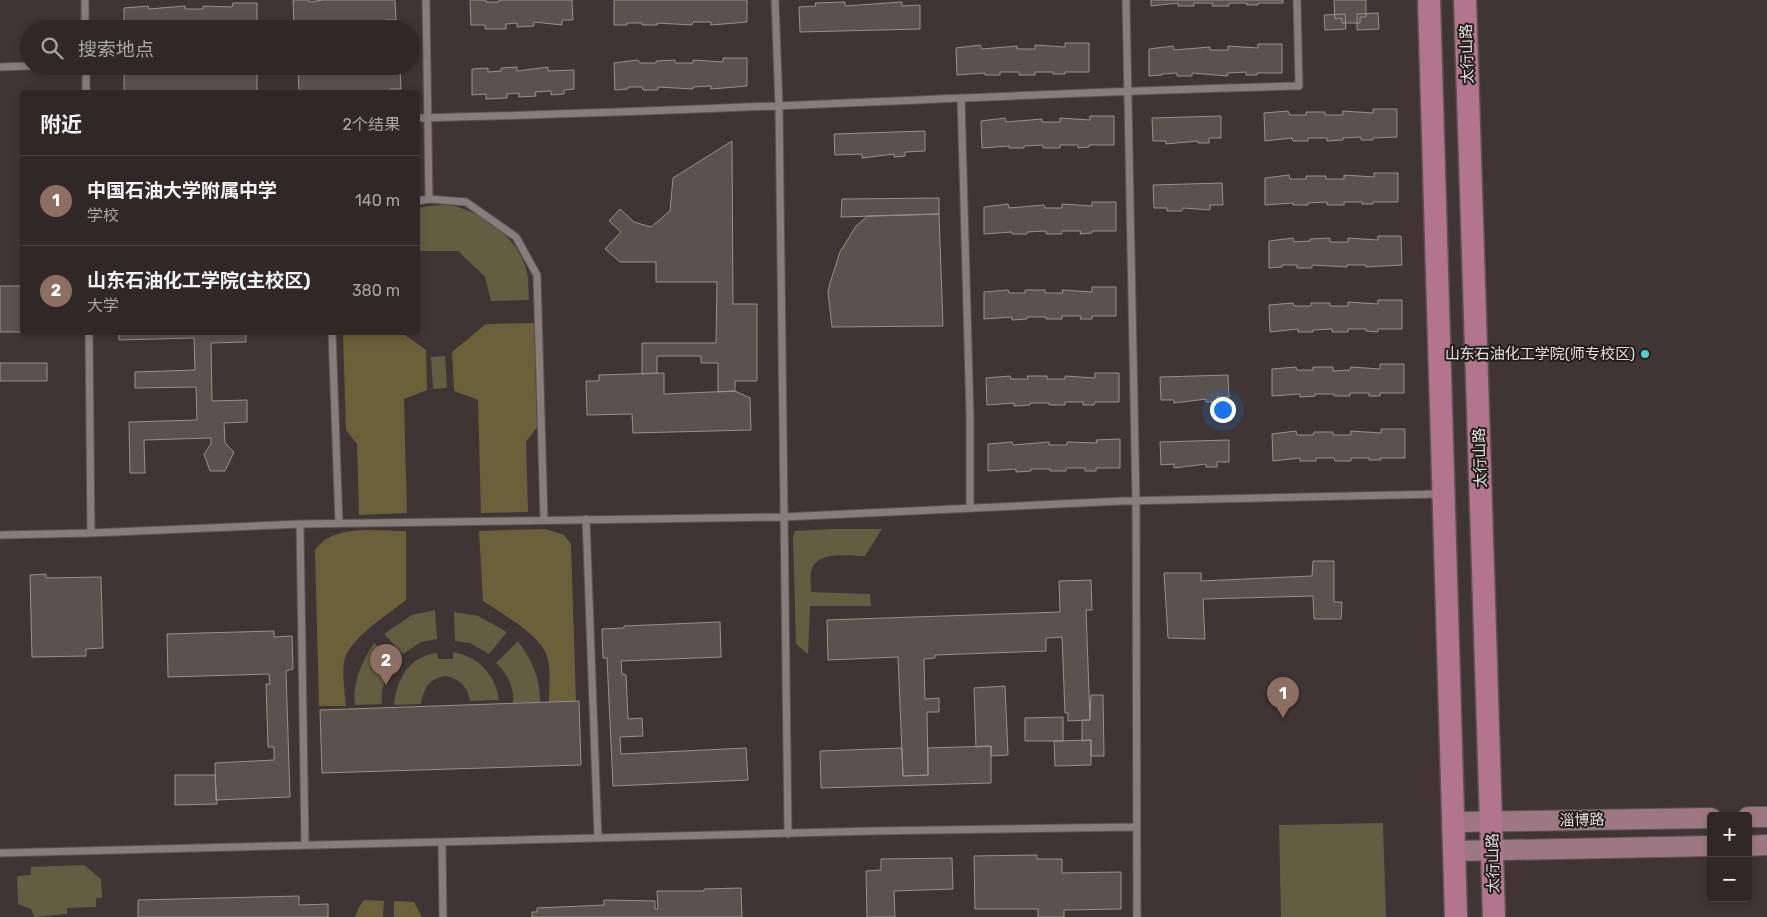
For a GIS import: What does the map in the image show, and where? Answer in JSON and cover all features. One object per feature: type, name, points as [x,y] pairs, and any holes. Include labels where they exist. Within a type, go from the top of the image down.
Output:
[{"type":"main road","points":[[1429,0],[1456,917]]},
{"type":"main road","name":"太行山路","points":[[1465,0],[1494,917]]},
{"type":"main road","points":[[1752,817],[1767,817]]},
{"type":"main road","name":"淄博路","points":[[1454,822],[1707,818]]},
{"type":"main road","points":[[1752,846],[1767,845]]},
{"type":"main road","name":"淄博路","points":[[1454,850],[1707,846]]},
{"type":"lane","points":[[85,0],[85,20]]},
{"type":"lane","points":[[426,0],[429,198]]},
{"type":"lane","points":[[775,0],[779,106],[788,834]]},
{"type":"lane","points":[[1126,0],[1136,500],[1137,917]]},
{"type":"lane","points":[[420,118],[779,106],[1129,90],[1299,86],[1297,0]]},
{"type":"lane","points":[[0,67],[20,66]]},
{"type":"lane","points":[[86,75],[86,90]]},
{"type":"lane","points":[[961,98],[970,416],[970,507]]},
{"type":"lane","points":[[420,200],[429,198],[466,202],[516,237],[537,275],[544,520]]},
{"type":"lane","points":[[89,335],[91,533]]},
{"type":"lane","points":[[332,335],[339,523]]},
{"type":"lane","points":[[0,535],[339,523],[783,517],[1136,500],[1444,494]]},
{"type":"lane","points":[[586,520],[598,838]]},
{"type":"lane","points":[[300,524],[306,845]]},
{"type":"lane","points":[[0,852],[1136,827]]},
{"type":"lane","points":[[442,842],[443,917]]},
{"type":"shaded area","points":[[455,206],[478,215],[500,230],[517,249],[523,260],[528,275],[529,300],[491,301],[485,277],[458,251],[420,251],[420,208]]},
{"type":"shaded area","points":[[534,323],[537,427],[526,442],[528,512],[481,513],[478,400],[454,391],[452,352],[486,324]]},
{"type":"shaded area","points":[[343,335],[405,335],[426,350],[427,390],[404,399],[407,513],[359,515],[357,444],[346,430]]},
{"type":"shaded area","points":[[445,356],[447,388],[433,389],[431,357]]},
{"type":"shaded area","points":[[545,529],[564,535],[571,544],[576,701],[549,703],[549,670],[545,651],[531,634],[483,601],[479,531]]},
{"type":"shaded area","points":[[882,529],[865,556],[842,555],[819,560],[811,572],[811,592],[870,594],[871,606],[810,606],[808,654],[796,644],[793,537],[795,531]]},
{"type":"shaded area","points":[[357,530],[406,531],[406,600],[369,628],[352,645],[344,663],[343,673],[346,706],[319,706],[315,550],[323,541],[344,532]]},
{"type":"shaded area","points":[[435,610],[437,639],[421,642],[403,654],[384,634],[412,615]]},
{"type":"shaded area","points":[[454,612],[478,616],[507,632],[489,654],[470,643],[455,641]]},
{"type":"shaded area","points":[[518,641],[537,677],[540,702],[513,703],[509,681],[496,663]]},
{"type":"shaded area","points":[[374,643],[397,664],[385,682],[382,704],[355,705],[355,688],[359,672]]},
{"type":"shaded area","points":[[453,652],[478,662],[484,668],[494,683],[499,700],[470,701],[462,684],[446,676],[435,679],[428,685],[421,704],[394,705],[401,678],[411,664],[427,655],[437,653],[438,659],[453,659]]},
{"type":"shaded area","points":[[1383,823],[1386,917],[1281,917],[1279,825]]},
{"type":"shaded area","points":[[84,865],[101,879],[102,898],[96,898],[96,907],[67,908],[67,914],[34,917],[31,909],[18,904],[17,876],[31,875],[31,867]]},
{"type":"shaded area","points":[[364,900],[384,901],[383,917],[355,917]]},
{"type":"shaded area","points":[[394,901],[414,902],[422,917],[394,917]]},
{"type":"building","points":[[293,0],[309,0],[309,2],[323,0],[395,0],[396,20],[294,20]]},
{"type":"building","points":[[470,0],[499,2],[499,0],[572,0],[573,20],[562,20],[562,25],[534,22],[534,26],[517,27],[517,23],[506,24],[506,29],[485,29],[485,25],[471,25]]},
{"type":"building","points":[[614,0],[747,0],[747,22],[711,25],[711,22],[693,22],[692,25],[657,23],[657,25],[642,25],[642,23],[627,23],[627,25],[614,25]]},
{"type":"building","points":[[1151,0],[1283,0],[1283,3],[1247,5],[1247,3],[1229,3],[1229,6],[1212,6],[1213,3],[1194,3],[1194,6],[1178,6],[1178,3],[1151,6]]},
{"type":"building","points":[[1334,0],[1366,0],[1366,17],[1360,17],[1360,23],[1342,23],[1342,18],[1335,19]]},
{"type":"building","points":[[845,2],[845,6],[902,2],[902,6],[920,5],[920,29],[800,32],[799,7],[816,6],[815,3]]},
{"type":"building","points":[[233,3],[257,3],[257,20],[124,20],[124,8],[148,6],[149,9],[185,6],[185,9],[203,9],[203,6],[232,7]]},
{"type":"building","points":[[1378,13],[1379,29],[1357,30],[1357,14]]},
{"type":"building","points":[[1345,14],[1346,29],[1325,30],[1324,15]]},
{"type":"building","points":[[1065,43],[1089,43],[1089,72],[1053,74],[1053,72],[1035,72],[1035,75],[1019,75],[1019,72],[1000,72],[1000,75],[985,75],[985,73],[957,75],[956,48],[980,45],[982,49],[1017,46],[1017,49],[1035,49],[1035,45],[1065,47]]},
{"type":"building","points":[[1258,44],[1282,44],[1282,73],[1246,75],[1246,72],[1228,73],[1227,76],[1192,73],[1192,76],[1177,76],[1177,73],[1149,76],[1149,49],[1173,46],[1174,50],[1210,47],[1210,50],[1228,50],[1228,46],[1258,48]]},
{"type":"building","points":[[723,58],[747,58],[747,86],[711,89],[711,86],[693,87],[693,89],[658,87],[658,90],[628,87],[628,89],[615,90],[614,63],[638,60],[640,63],[675,60],[675,63],[693,63],[693,60],[723,62]]},
{"type":"building","points":[[517,67],[517,71],[548,67],[548,71],[574,70],[574,89],[564,90],[564,94],[551,95],[551,91],[535,92],[536,96],[519,97],[519,93],[507,94],[507,98],[486,99],[486,94],[472,95],[472,69],[488,68],[488,72],[501,71],[501,68]]},
{"type":"building","points":[[124,75],[257,75],[257,90],[124,90]]},
{"type":"building","points":[[298,75],[400,75],[401,89],[299,90]]},
{"type":"building","points":[[1373,109],[1397,109],[1397,137],[1373,138],[1373,140],[1361,140],[1361,137],[1327,141],[1327,138],[1308,138],[1308,141],[1293,141],[1292,138],[1265,141],[1264,113],[1288,111],[1290,115],[1306,115],[1306,112],[1325,112],[1325,115],[1343,115],[1343,111],[1373,113]]},
{"type":"building","points":[[1090,116],[1114,116],[1114,145],[1089,145],[1089,147],[1078,148],[1078,145],[1060,145],[1060,148],[1043,148],[1043,145],[1024,146],[1024,148],[1009,148],[1009,146],[982,148],[981,121],[1005,118],[1006,122],[1042,119],[1042,122],[1060,122],[1060,118],[1090,120]]},
{"type":"building","points":[[1221,116],[1221,138],[1209,138],[1209,143],[1198,143],[1198,141],[1166,144],[1166,141],[1153,141],[1152,118]]},
{"type":"building","points":[[925,131],[925,151],[905,152],[905,156],[894,157],[894,154],[862,158],[862,154],[835,155],[834,134]]},
{"type":"building","points":[[732,141],[733,304],[757,304],[757,381],[735,381],[735,391],[718,392],[718,363],[701,363],[701,356],[657,356],[657,373],[642,374],[642,343],[716,343],[717,282],[656,282],[656,262],[620,262],[605,249],[621,232],[609,221],[620,209],[634,222],[651,227],[670,211],[673,178]]},
{"type":"building","points":[[1374,173],[1398,173],[1398,202],[1362,204],[1362,202],[1344,202],[1344,205],[1327,205],[1327,202],[1308,203],[1308,205],[1293,205],[1293,203],[1265,205],[1265,178],[1289,175],[1290,179],[1306,179],[1306,176],[1326,176],[1326,179],[1344,179],[1344,175],[1374,177]]},
{"type":"building","points":[[1222,183],[1223,205],[1210,205],[1210,210],[1183,208],[1182,211],[1167,211],[1167,208],[1154,208],[1153,185]]},
{"type":"building","points":[[939,198],[939,214],[841,217],[842,199]]},
{"type":"building","points":[[1092,202],[1116,202],[1116,231],[1092,231],[1092,233],[1080,234],[1081,231],[1062,231],[1062,234],[1046,234],[1046,231],[1027,232],[1027,234],[1012,234],[1012,232],[984,234],[984,207],[1008,204],[1009,208],[1044,205],[1045,208],[1062,208],[1062,204],[1092,206]]},
{"type":"building","points":[[939,214],[943,326],[832,327],[828,292],[830,283],[840,252],[856,226],[868,216]]},
{"type":"building","points":[[1378,236],[1401,236],[1402,265],[1366,267],[1366,265],[1347,265],[1347,267],[1312,265],[1312,268],[1297,268],[1297,265],[1282,265],[1282,267],[1269,268],[1269,241],[1293,238],[1294,242],[1330,238],[1330,242],[1348,242],[1348,238],[1378,240]]},
{"type":"building","points":[[0,286],[20,286],[20,332],[0,332]]},
{"type":"building","points":[[1092,287],[1116,287],[1116,316],[1092,316],[1092,319],[1080,319],[1081,316],[1062,316],[1062,319],[1027,317],[1027,319],[1012,320],[1012,317],[984,319],[984,292],[1008,290],[1009,293],[1025,293],[1025,290],[1045,290],[1045,293],[1063,293],[1062,290],[1092,292]]},
{"type":"building","points":[[1378,300],[1402,300],[1402,329],[1378,329],[1378,332],[1366,331],[1366,329],[1348,329],[1348,332],[1332,332],[1332,329],[1298,332],[1298,329],[1270,332],[1269,305],[1293,303],[1294,306],[1311,306],[1311,303],[1330,303],[1330,306],[1348,306],[1348,302],[1378,304]]},
{"type":"building","points":[[119,335],[246,335],[246,342],[211,343],[212,401],[247,400],[247,422],[224,423],[225,443],[234,452],[225,471],[210,471],[204,454],[211,444],[211,438],[144,440],[145,473],[130,473],[129,422],[197,420],[196,387],[135,388],[135,372],[195,370],[194,338],[119,340]]},
{"type":"building","points":[[0,363],[47,363],[47,381],[0,381]]},
{"type":"building","points":[[1380,364],[1404,364],[1404,393],[1380,393],[1380,396],[1369,396],[1369,393],[1350,393],[1350,396],[1315,394],[1315,396],[1300,397],[1300,394],[1272,396],[1272,369],[1296,367],[1297,370],[1313,370],[1313,367],[1333,367],[1333,371],[1350,370],[1351,367],[1380,369]]},
{"type":"building","points":[[664,373],[664,394],[735,391],[750,398],[751,430],[633,433],[632,414],[587,415],[586,381],[599,381],[599,375]]},
{"type":"building","points":[[1095,373],[1119,373],[1119,402],[1095,402],[1094,405],[1083,405],[1083,402],[1065,402],[1065,405],[1030,403],[1030,405],[1014,406],[1014,403],[987,405],[986,378],[1010,376],[1011,379],[1028,379],[1027,376],[1047,376],[1047,379],[1065,379],[1065,376],[1095,378]]},
{"type":"building","points":[[1228,375],[1229,397],[1217,397],[1217,402],[1206,402],[1206,399],[1174,403],[1174,400],[1161,400],[1160,377]]},
{"type":"building","points":[[1381,429],[1405,429],[1405,458],[1369,460],[1369,458],[1351,458],[1351,461],[1335,461],[1334,458],[1316,458],[1316,461],[1300,461],[1300,458],[1273,461],[1272,434],[1296,431],[1297,435],[1313,435],[1314,432],[1333,432],[1333,435],[1351,435],[1351,431],[1381,433]]},
{"type":"building","points":[[1120,439],[1120,468],[1096,468],[1096,471],[1085,471],[1085,468],[1066,468],[1066,471],[1031,469],[1031,471],[1016,472],[1016,469],[988,471],[988,444],[1012,442],[1013,445],[1049,442],[1049,445],[1067,445],[1067,442],[1097,443],[1096,440]]},
{"type":"building","points":[[1229,440],[1229,462],[1217,462],[1217,467],[1206,467],[1206,464],[1174,468],[1174,464],[1161,465],[1160,442]]},
{"type":"building","points":[[1313,561],[1334,561],[1334,602],[1342,602],[1341,619],[1314,619],[1313,596],[1203,599],[1205,639],[1168,638],[1164,573],[1201,573],[1201,581],[1312,576]]},
{"type":"building","points":[[46,574],[46,578],[101,577],[103,648],[86,649],[86,656],[32,657],[30,575]]},
{"type":"building","points":[[1091,580],[1092,610],[1086,610],[1090,720],[1068,721],[1068,713],[1065,713],[1062,637],[1046,638],[1046,651],[935,655],[935,658],[924,659],[925,699],[939,698],[939,712],[927,712],[928,775],[903,776],[898,657],[828,660],[827,620],[1060,612],[1059,581]]},
{"type":"building","points":[[720,622],[721,657],[621,661],[622,674],[626,675],[628,719],[642,718],[643,736],[620,737],[621,754],[746,748],[748,780],[613,786],[607,658],[603,658],[602,629],[624,628],[624,626]]},
{"type":"building","points":[[274,631],[274,637],[292,636],[293,669],[286,671],[290,797],[216,800],[215,763],[274,760],[274,747],[268,747],[266,684],[270,684],[269,674],[168,677],[167,634]]},
{"type":"building","points":[[1005,686],[1008,755],[991,756],[991,746],[976,747],[974,688]]},
{"type":"building","points":[[1091,695],[1103,695],[1104,756],[1091,756],[1091,740],[1082,741],[1082,720],[1090,720]]},
{"type":"building","points":[[579,701],[581,765],[322,773],[320,710]]},
{"type":"building","points":[[1063,717],[1063,741],[1025,741],[1025,718]]},
{"type":"building","points":[[1091,740],[1091,765],[1055,766],[1054,741]]},
{"type":"building","points":[[991,746],[991,783],[821,788],[820,751],[902,748],[903,776],[928,775],[928,748]]},
{"type":"building","points":[[175,775],[215,775],[217,804],[175,805]]},
{"type":"building","points":[[1037,855],[1037,859],[1062,859],[1062,873],[1121,872],[1121,909],[1064,910],[1064,917],[1038,917],[1038,909],[975,909],[974,856]]},
{"type":"building","points":[[952,858],[953,889],[894,891],[895,917],[867,917],[866,871],[881,870],[881,859]]},
{"type":"building","points":[[741,888],[742,917],[532,917],[532,912],[537,912],[537,908],[604,905],[604,900],[655,901],[655,909],[658,909],[657,891],[704,891],[704,889]]},
{"type":"building","points":[[299,896],[299,905],[328,904],[328,917],[138,917],[138,900]]},
{"type":"place","name":"山东石油化工学院(师专校区)","points":[[1645,354]]},
{"type":"place","name":"山东石油化工学院(主校区)","points":[[386,685]]},
{"type":"place","name":"中国石油大学附属中学","points":[[1283,718]]}]
